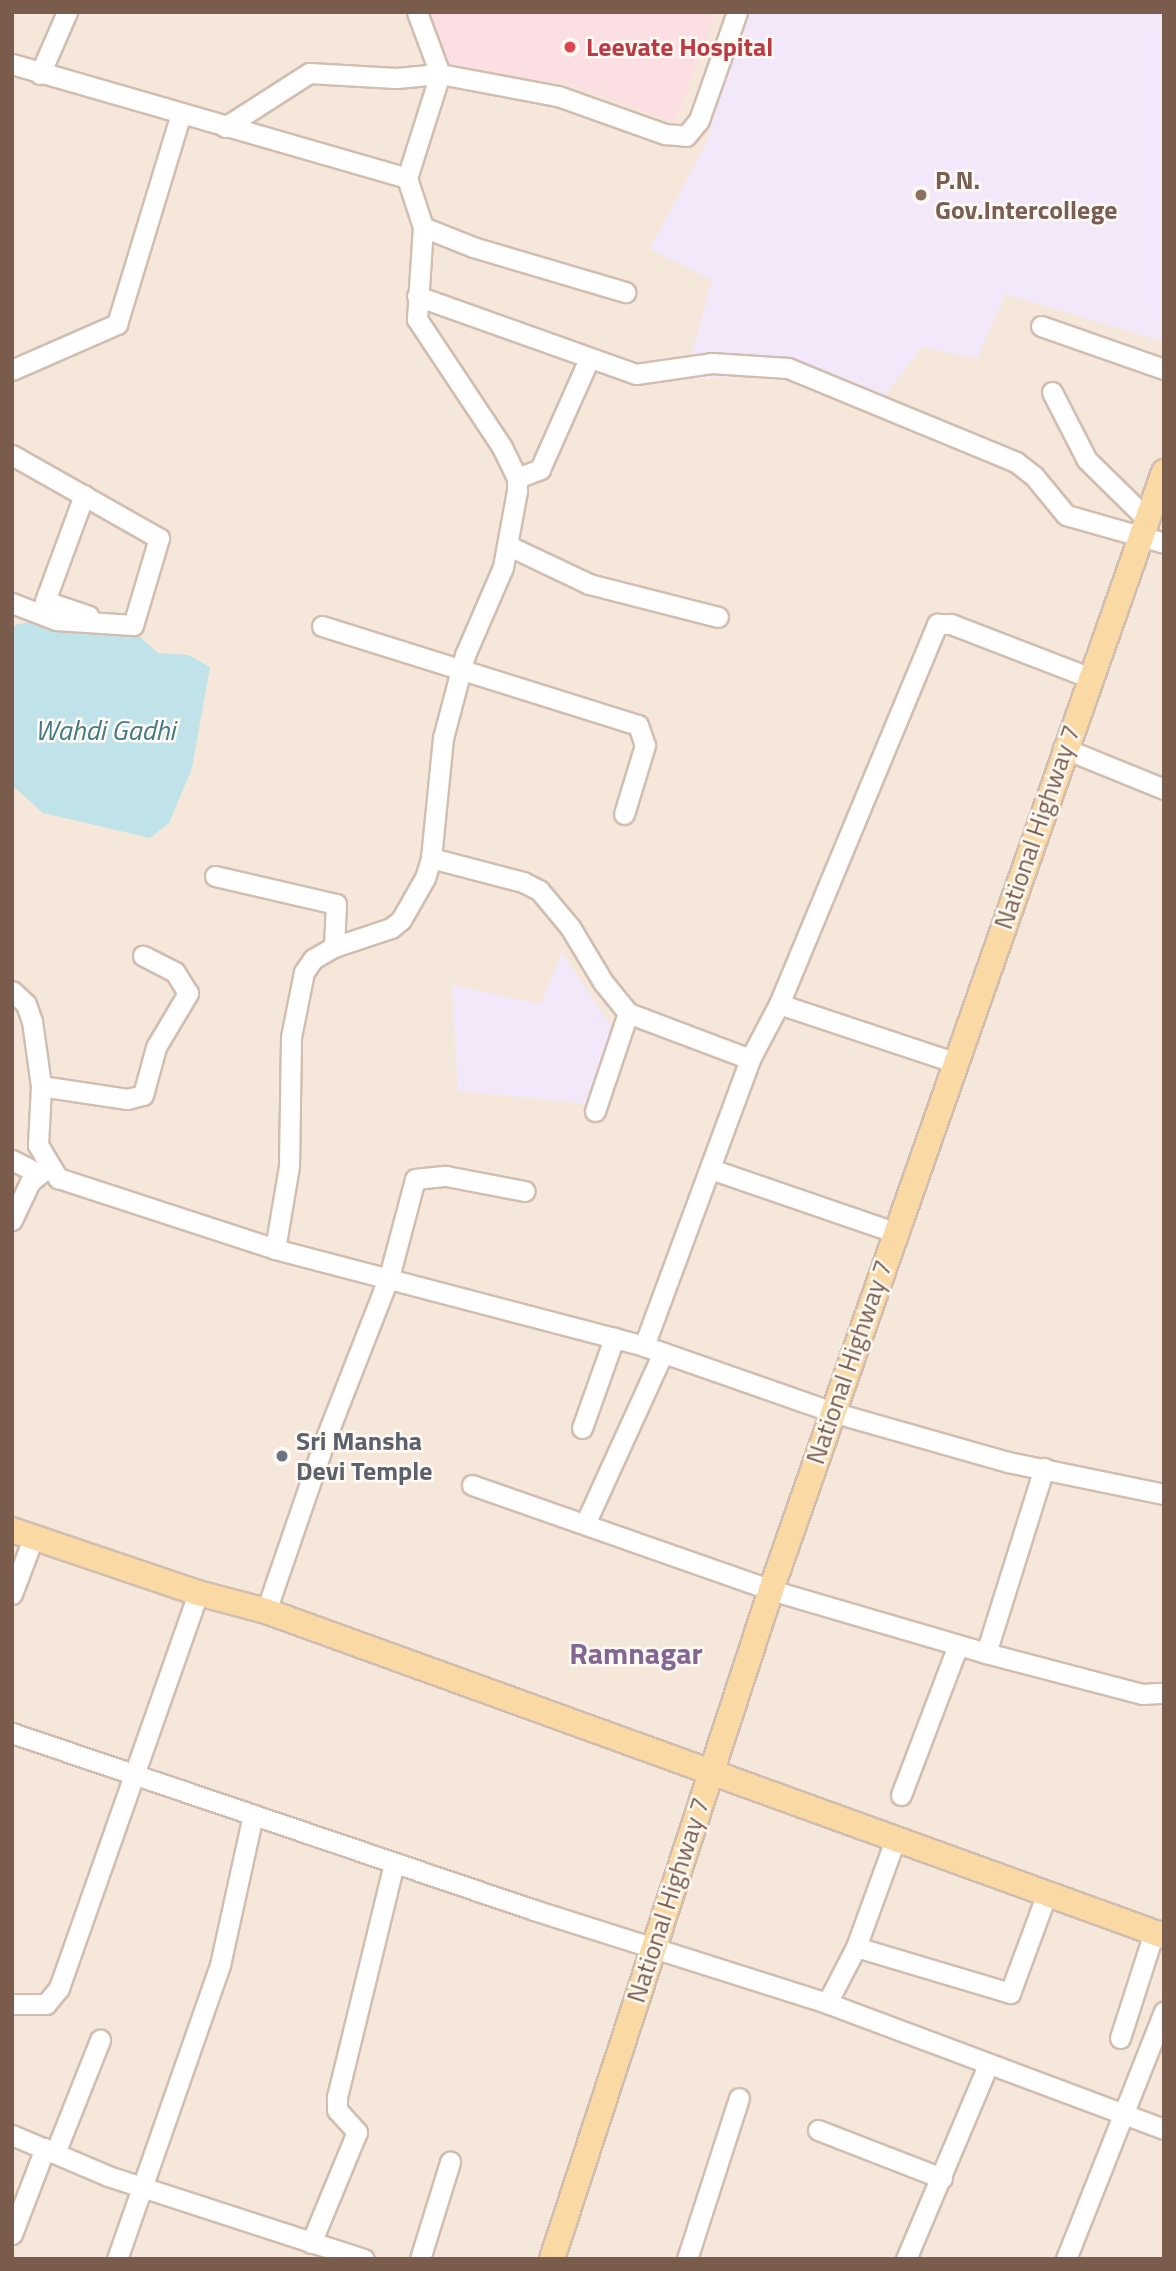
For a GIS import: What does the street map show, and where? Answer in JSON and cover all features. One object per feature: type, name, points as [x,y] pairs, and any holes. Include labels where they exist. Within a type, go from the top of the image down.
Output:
[{"type":"main road","name":"National Highway 7","points":[[552,2259],[771,1590],[1088,677],[1151,533],[1164,472]]},
{"type":"main road","points":[[22,1534],[198,1593],[266,1611],[711,1768],[1159,1934]]},
{"type":"street","points":[[40,74],[67,12]]},
{"type":"street","points":[[275,1249],[289,1166],[291,1037],[299,993],[313,959],[334,947],[391,928],[401,920],[431,858],[439,760],[461,672],[509,546],[517,478],[502,447],[419,327],[417,296],[423,227],[407,178],[440,74],[417,12]]},
{"type":"street","points":[[225,127],[309,73],[396,78],[440,74],[558,96],[665,134],[686,136],[699,120],[737,12]]},
{"type":"street","points":[[12,64],[407,178]]},
{"type":"street","points":[[12,370],[117,324],[181,114]]},
{"type":"street","points":[[423,227],[474,247],[625,292]]},
{"type":"street","points":[[417,296],[589,359],[647,376],[711,363],[788,368],[1016,462],[1066,515],[1151,533]]},
{"type":"street","points":[[1041,326],[1164,369]]},
{"type":"street","points":[[517,478],[540,469],[589,359]]},
{"type":"street","points":[[1052,392],[1087,460],[1151,533]]},
{"type":"street","points":[[12,455],[159,538],[133,625],[56,620],[12,603]]},
{"type":"street","points":[[84,495],[44,601],[112,624]]},
{"type":"street","points":[[509,546],[589,584],[718,617]]},
{"type":"street","points":[[643,1346],[750,1059],[779,1004],[937,624],[951,624],[1088,677]]},
{"type":"street","points":[[322,626],[461,672],[638,725],[645,745],[624,814]]},
{"type":"street","points":[[1063,748],[1164,789]]},
{"type":"street","points":[[431,858],[523,882],[538,890],[570,927],[603,982],[628,1013],[750,1059]]},
{"type":"street","points":[[215,876],[330,900],[337,912],[334,947]]},
{"type":"street","points":[[41,1086],[127,1099],[143,1095],[156,1047],[188,993],[175,972],[143,956]]},
{"type":"street","points":[[12,991],[26,1004],[32,1021],[41,1086],[38,1144],[44,1170],[12,1220]]},
{"type":"street","points":[[779,1004],[953,1062]]},
{"type":"street","points":[[595,1111],[628,1013]]},
{"type":"street","points":[[12,1160],[44,1170],[64,1181],[275,1249],[643,1346],[832,1412],[1007,1462],[1164,1494]]},
{"type":"street","points":[[711,1169],[894,1232]]},
{"type":"street","points":[[266,1611],[323,1445],[389,1277],[415,1179],[426,1174],[446,1176],[525,1191]]},
{"type":"street","points":[[582,1428],[614,1338]]},
{"type":"street","points":[[586,1524],[663,1353]]},
{"type":"street","points":[[986,1653],[1044,1468]]},
{"type":"street","points":[[471,1485],[771,1590],[986,1653],[1142,1694],[1164,1693]]},
{"type":"street","points":[[12,1594],[22,1534]]},
{"type":"street","points":[[12,2004],[46,2004],[59,1988],[198,1593]]},
{"type":"street","points":[[901,1795],[958,1645]]},
{"type":"street","points":[[12,1733],[394,1863],[827,2003],[1123,2116],[1164,2129]]},
{"type":"street","points":[[117,2259],[140,2186],[220,1965],[253,1815]]},
{"type":"street","points":[[827,2003],[856,1947],[896,1837]]},
{"type":"street","points":[[311,2243],[357,2132],[337,2110],[337,2097],[394,1863]]},
{"type":"street","points":[[856,1947],[1010,1993],[1047,1893]]},
{"type":"street","points":[[1120,2038],[1159,1934]]},
{"type":"street","points":[[1066,2259],[1164,2012]]},
{"type":"street","points":[[12,2234],[100,2040]]},
{"type":"street","points":[[906,2259],[988,2065]]},
{"type":"street","points":[[687,2259],[739,2098]]},
{"type":"street","points":[[818,2130],[942,2178]]},
{"type":"street","points":[[12,2135],[140,2186],[364,2259]]},
{"type":"street","points":[[420,2259],[450,2162]]},
{"type":"shaded area","name":"Ramnagar","points":[[12,12],[1164,12],[1164,2259],[12,2259]]},
{"type":"shaded area","name":"Leevate Hospital","points":[[423,12],[716,12],[675,122],[559,81],[449,83]]},
{"type":"shaded area","name":"P.N. Gov.Intercollege","points":[[742,12],[1164,12],[1164,342],[1006,294],[977,359],[922,347],[885,396],[790,376],[685,379],[712,280],[650,249],[707,141]]},
{"type":"shaded area","points":[[562,953],[617,1035],[587,1104],[458,1091],[452,985],[540,1004]]},
{"type":"water","name":"Wahdi Gadhi","points":[[71,614],[129,627],[158,653],[188,655],[210,667],[192,768],[169,823],[150,838],[43,813],[12,785],[12,629],[15,625]]},
{"type":"place","name":"Leevate Hospital","points":[[570,47]]},
{"type":"place","name":"P.N. Gov.Intercollege","points":[[921,195]]},
{"type":"place","name":"Sri Mansha Devi Temple","points":[[282,1456]]},
{"type":"district","name":"Ramnagar","points":[[636,1653]]}]
